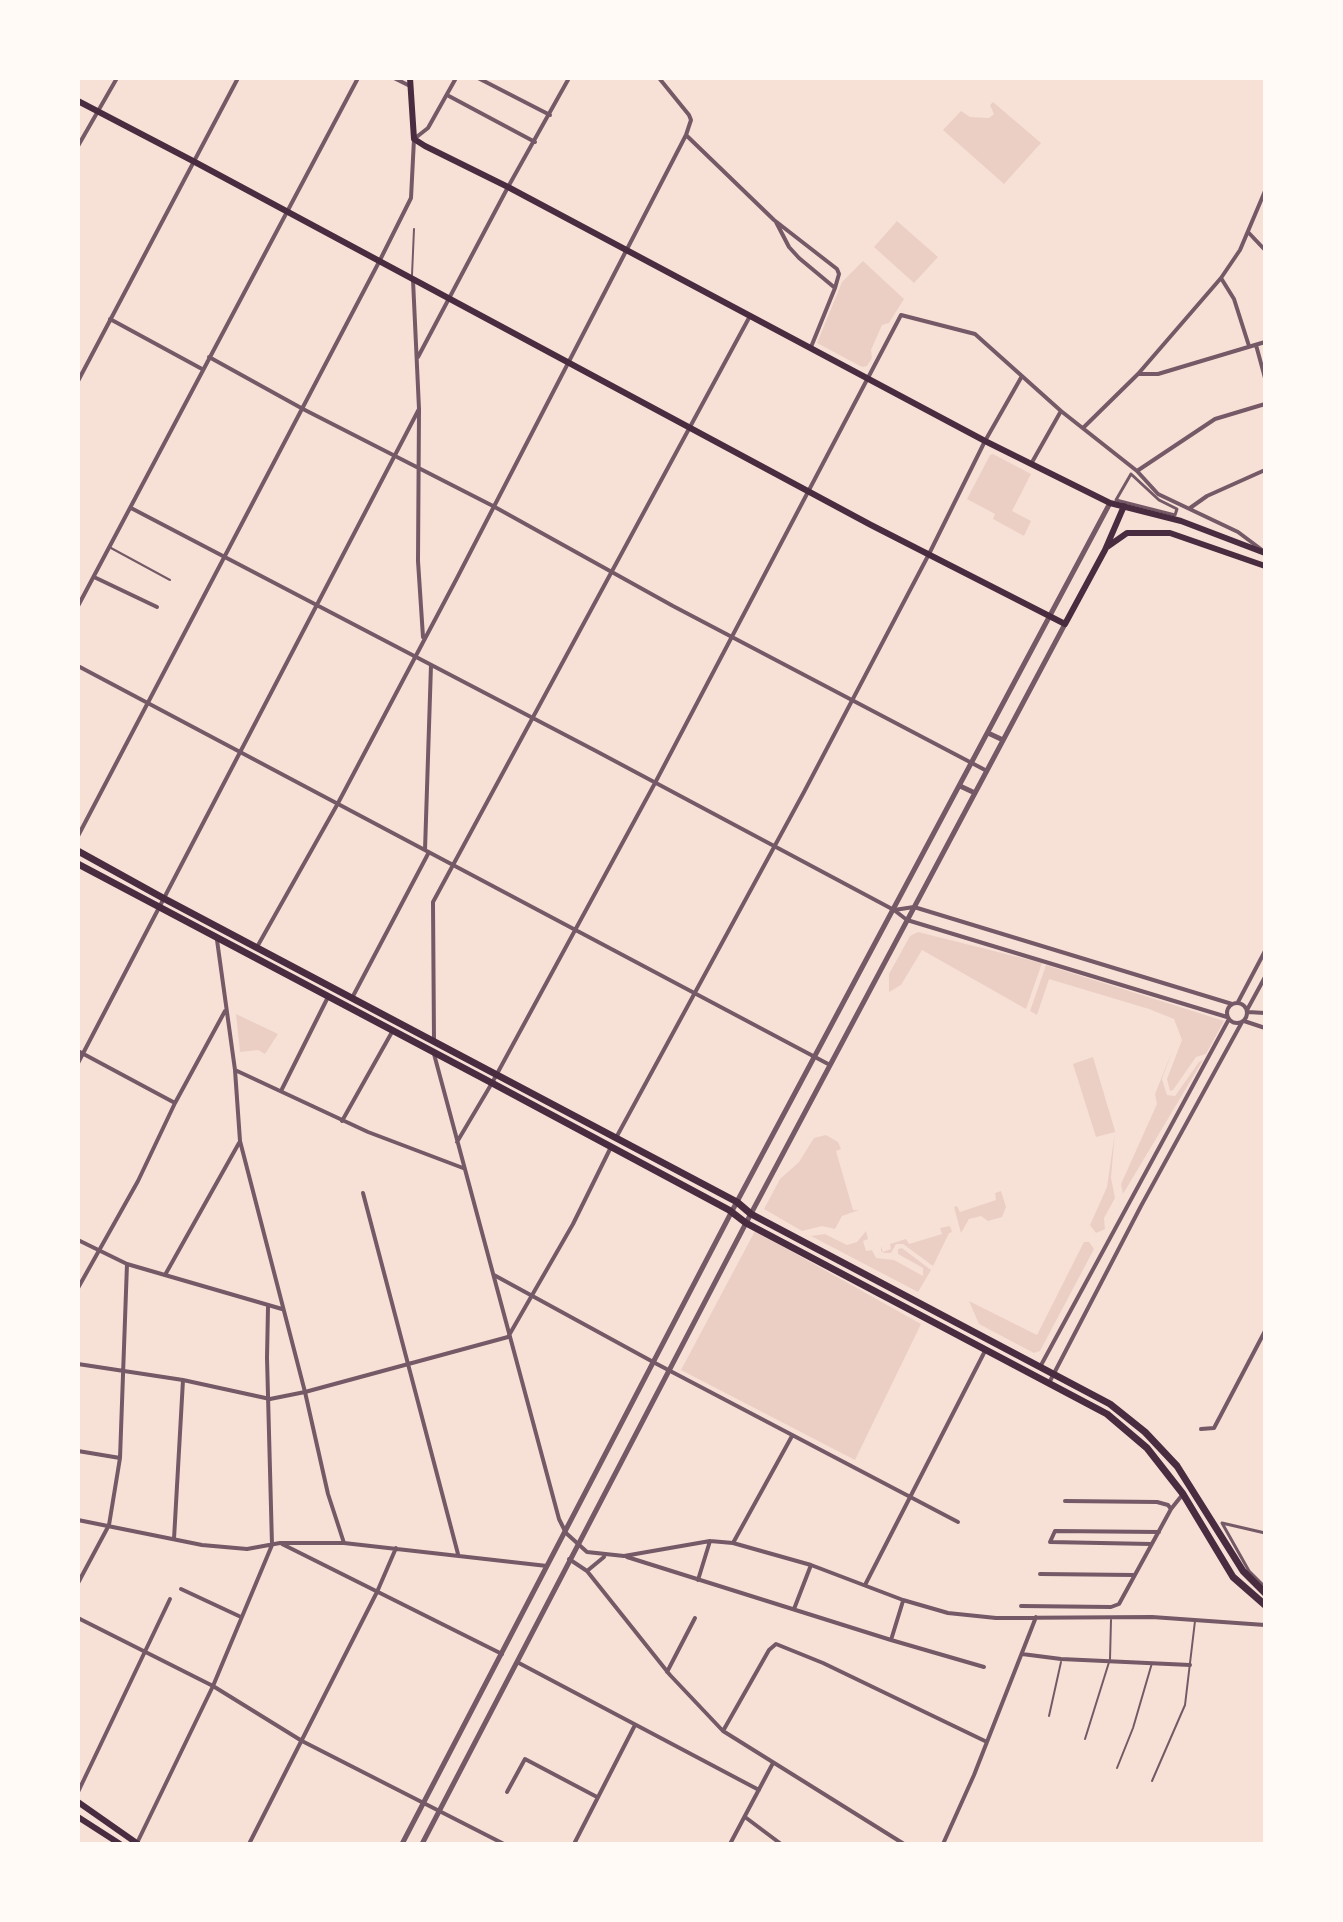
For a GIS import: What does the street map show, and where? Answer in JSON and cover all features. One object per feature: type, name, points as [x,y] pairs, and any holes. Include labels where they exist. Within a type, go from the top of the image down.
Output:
[{"type":"main road","points":[[410,82],[414,139],[985,441],[1110,503],[1181,521],[1265,552]]},
{"type":"main road","points":[[78,101],[808,491],[1065,624],[1105,550],[1124,506]]},
{"type":"main road","points":[[1105,550],[1127,533],[1170,533],[1265,566]]},
{"type":"main road","points":[[78,851],[1110,1404],[1177,1466],[1243,1571],[1265,1590]]},
{"type":"main road","points":[[78,864],[1107,1414],[1147,1448],[1183,1494],[1233,1577],[1265,1605]]},
{"type":"main road","points":[[78,1802],[137,1844]]},
{"type":"main road","points":[[78,1817],[120,1844]]},
{"type":"street","points":[[78,146],[117,78]]},
{"type":"street","points":[[78,381],[238,78]]},
{"type":"street","points":[[78,606],[358,78]]},
{"type":"street","points":[[394,78],[410,82]]},
{"type":"street","points":[[78,836],[411,198],[414,139],[428,128],[456,78]]},
{"type":"street","points":[[478,78],[550,115]]},
{"type":"street","points":[[417,359],[569,78]]},
{"type":"street","points":[[257,947],[337,805],[686,135],[691,120],[689,115],[659,78]]},
{"type":"street","points":[[447,95],[535,142]]},
{"type":"street","points":[[686,135],[774,220],[837,269],[835,288],[810,348]]},
{"type":"street","points":[[1083,428],[1138,374],[1221,278],[1236,258],[1265,191]]},
{"type":"street","points":[[774,220],[789,247],[835,288]]},
{"type":"street","points":[[1248,232],[1265,250]]},
{"type":"street","points":[[1221,278],[1234,299],[1249,346]]},
{"type":"street","points":[[413,280],[419,409],[418,561],[424,639]]},
{"type":"street","points":[[457,1142],[655,783],[901,315],[970,331],[1061,411],[1137,471],[1158,494],[1238,532],[1265,552]]},
{"type":"street","points":[[434,1041],[433,902],[750,316]]},
{"type":"street","points":[[110,319],[202,369]]},
{"type":"street","points":[[1138,374],[1158,374],[1265,342]]},
{"type":"street","points":[[1256,345],[1265,378]]},
{"type":"street","points":[[209,357],[987,771]]},
{"type":"street","points":[[616,1138],[775,847],[985,441],[1022,376]]},
{"type":"street","points":[[1137,471],[1206,423],[1231,412],[1265,404]]},
{"type":"street","points":[[78,1063],[81,1052],[419,409]]},
{"type":"street","points":[[1031,464],[1061,411]]},
{"type":"street","points":[[1190,508],[1207,496],[1265,470]]},
{"type":"street","points":[[1131,474],[1159,500],[1177,509],[1175,515],[1116,500],[1131,474]]},
{"type":"street","points":[[402,1844],[732,1211],[1110,503]]},
{"type":"street","points":[[131,508],[655,783],[894,910],[907,920],[1228,1018],[1233,1023],[1243,1021],[1265,1028]]},
{"type":"street","points":[[94,577],[157,607]]},
{"type":"street","points":[[422,1844],[746,1223],[1065,624]]},
{"type":"street","points":[[352,998],[427,851],[431,665]]},
{"type":"street","points":[[78,666],[830,1065]]},
{"type":"street","points":[[988,733],[1003,740]]},
{"type":"street","points":[[960,786],[975,793]]},
{"type":"street","points":[[894,910],[914,907],[1235,1003],[1247,1011],[1265,1013]]},
{"type":"street","points":[[217,938],[235,1070],[240,1141],[328,1494],[344,1543]]},
{"type":"street","points":[[1040,1367],[1228,1018],[1228,1008],[1235,1003],[1265,951]]},
{"type":"street","points":[[1049,1383],[1265,977]]},
{"type":"street","points":[[282,1089],[328,997]]},
{"type":"street","points":[[79,1285],[138,1181],[175,1103],[226,1009]]},
{"type":"street","points":[[342,1121],[393,1031]]},
{"type":"street","points":[[81,1052],[175,1103]]},
{"type":"street","points":[[434,1054],[559,1519],[566,1533],[587,1552],[624,1556],[710,1541],[733,1543],[811,1565],[903,1600],[948,1613],[996,1618],[1111,1616],[1195,1619],[1265,1625]]},
{"type":"street","points":[[235,1070],[282,1089],[342,1121],[463,1168]]},
{"type":"street","points":[[164,1276],[240,1141]]},
{"type":"street","points":[[78,1364],[183,1380],[270,1399],[508,1337],[573,1224],[611,1147]]},
{"type":"street","points":[[363,1193],[458,1554]]},
{"type":"street","points":[[78,1240],[127,1264],[282,1309]]},
{"type":"street","points":[[1107,1244],[1118,1250]]},
{"type":"street","points":[[78,1583],[109,1525],[120,1458],[127,1264]]},
{"type":"street","points":[[492,1275],[958,1522]]},
{"type":"street","points":[[137,1844],[213,1686],[272,1545],[268,1307]]},
{"type":"street","points":[[1201,1429],[1214,1428],[1265,1331]]},
{"type":"street","points":[[865,1585],[986,1349]]},
{"type":"street","points":[[174,1539],[183,1380]]},
{"type":"street","points":[[733,1543],[792,1435]]},
{"type":"street","points":[[78,1451],[120,1458]]},
{"type":"street","points":[[1021,1606],[1111,1607],[1119,1604],[1171,1509],[1183,1494]]},
{"type":"street","points":[[1065,1501],[1157,1502],[1171,1509]]},
{"type":"street","points":[[78,1520],[174,1539],[247,1549],[280,1543],[344,1543],[548,1566]]},
{"type":"street","points":[[1265,1533],[1222,1523],[1242,1560],[1265,1590]]},
{"type":"street","points":[[1152,1544],[1050,1542],[1055,1531],[1159,1532]]},
{"type":"street","points":[[1097,1543],[1101,1531]]},
{"type":"street","points":[[698,1580],[710,1541]]},
{"type":"street","points":[[280,1543],[502,1654]]},
{"type":"street","points":[[249,1844],[377,1592],[396,1548]]},
{"type":"street","points":[[587,1571],[605,1556]]},
{"type":"street","points":[[624,1556],[984,1667]]},
{"type":"street","points":[[569,1559],[587,1571],[667,1672],[723,1731],[904,1844]]},
{"type":"street","points":[[794,1609],[811,1565]]},
{"type":"street","points":[[1040,1574],[1134,1575]]},
{"type":"street","points":[[181,1589],[241,1617]]},
{"type":"street","points":[[78,1792],[170,1599]]},
{"type":"street","points":[[891,1640],[903,1600]]},
{"type":"street","points":[[1074,1617],[1075,1606]]},
{"type":"street","points":[[943,1844],[1036,1617]]},
{"type":"street","points":[[78,1618],[213,1686],[302,1741],[504,1844]]},
{"type":"street","points":[[667,1672],[695,1618]]},
{"type":"street","points":[[723,1731],[774,1644],[823,1663],[987,1742]]},
{"type":"street","points":[[1022,1654],[1061,1659],[1190,1665]]},
{"type":"street","points":[[517,1662],[759,1790]]},
{"type":"street","points":[[574,1844],[635,1725]]},
{"type":"street","points":[[507,1792],[525,1759],[597,1797]]},
{"type":"street","points":[[730,1844],[773,1763]]},
{"type":"street","points":[[745,1817],[781,1844]]},
{"type":"lane","points":[[413,280],[414,229]]},
{"type":"lane","points":[[110,547],[170,580]]},
{"type":"lane","points":[[1085,1739],[1109,1661],[1111,1616]]},
{"type":"lane","points":[[1152,1781],[1185,1705],[1195,1619]]},
{"type":"lane","points":[[1049,1716],[1061,1659]]},
{"type":"lane","points":[[1117,1768],[1133,1728],[1152,1662]]},
{"type":"shaded area","points":[[993,102],[1041,143],[1004,184],[943,130],[961,111],[970,117],[989,118],[994,114],[990,105]]},
{"type":"shaded area","points":[[897,221],[938,257],[914,283],[874,247]]},
{"type":"shaded area","points":[[863,261],[904,299],[889,323],[882,325],[871,350],[872,358],[867,366],[862,367],[817,343],[842,282]]},
{"type":"shaded area","points":[[993,454],[1031,474],[1012,511],[1031,521],[1024,536],[993,519],[995,514],[967,499]]},
{"type":"shaded area","points":[[918,932],[1042,963],[1026,1009],[922,950],[901,985],[889,992],[889,974],[910,936]]},
{"type":"shaded area","points":[[1046,965],[1224,1021],[1206,1054],[1196,1057],[1170,1091],[1167,1079],[1182,1040],[1174,1019],[1049,979],[1037,1015],[1030,1011]]},
{"type":"shaded area","points":[[236,1014],[278,1034],[265,1054],[258,1050],[240,1052]]},
{"type":"shaded area","points":[[1173,1049],[1162,1079],[1167,1095],[1175,1096],[1203,1060],[1123,1194],[1121,1184],[1157,1104],[1155,1094]]},
{"type":"shaded area","points":[[1093,1057],[1115,1131],[1096,1137],[1073,1064]]},
{"type":"shaded area","points":[[1115,1133],[1111,1178],[1115,1198],[1104,1218],[1105,1229],[1096,1233],[1090,1225],[1107,1187]]},
{"type":"shaded area","points":[[826,1135],[838,1142],[841,1149],[836,1151],[853,1210],[859,1210],[842,1216],[835,1229],[822,1226],[802,1231],[764,1209],[780,1179],[799,1162],[814,1138]]},
{"type":"shaded area","points":[[1001,1191],[1006,1207],[1002,1217],[988,1221],[981,1216],[969,1219],[961,1233],[954,1207],[957,1206],[960,1212],[996,1200],[995,1193]]},
{"type":"shaded area","points":[[950,1226],[952,1232],[933,1266],[903,1244],[896,1244],[891,1253],[884,1253],[881,1251],[881,1246],[883,1252],[891,1249],[890,1244],[906,1239],[909,1244],[942,1234],[940,1228]]},
{"type":"shaded area","points":[[755,1231],[921,1324],[855,1460],[681,1370]]},
{"type":"shaded area","points":[[866,1231],[868,1239],[863,1241],[866,1251],[872,1250],[876,1258],[894,1260],[923,1276],[923,1268],[898,1254],[898,1249],[902,1248],[931,1270],[918,1292],[811,1236],[825,1234],[847,1245],[857,1242]]},
{"type":"shaded area","points":[[1084,1242],[1089,1242],[1094,1249],[1040,1351],[1034,1353],[979,1324],[969,1301],[1037,1335]]}]
